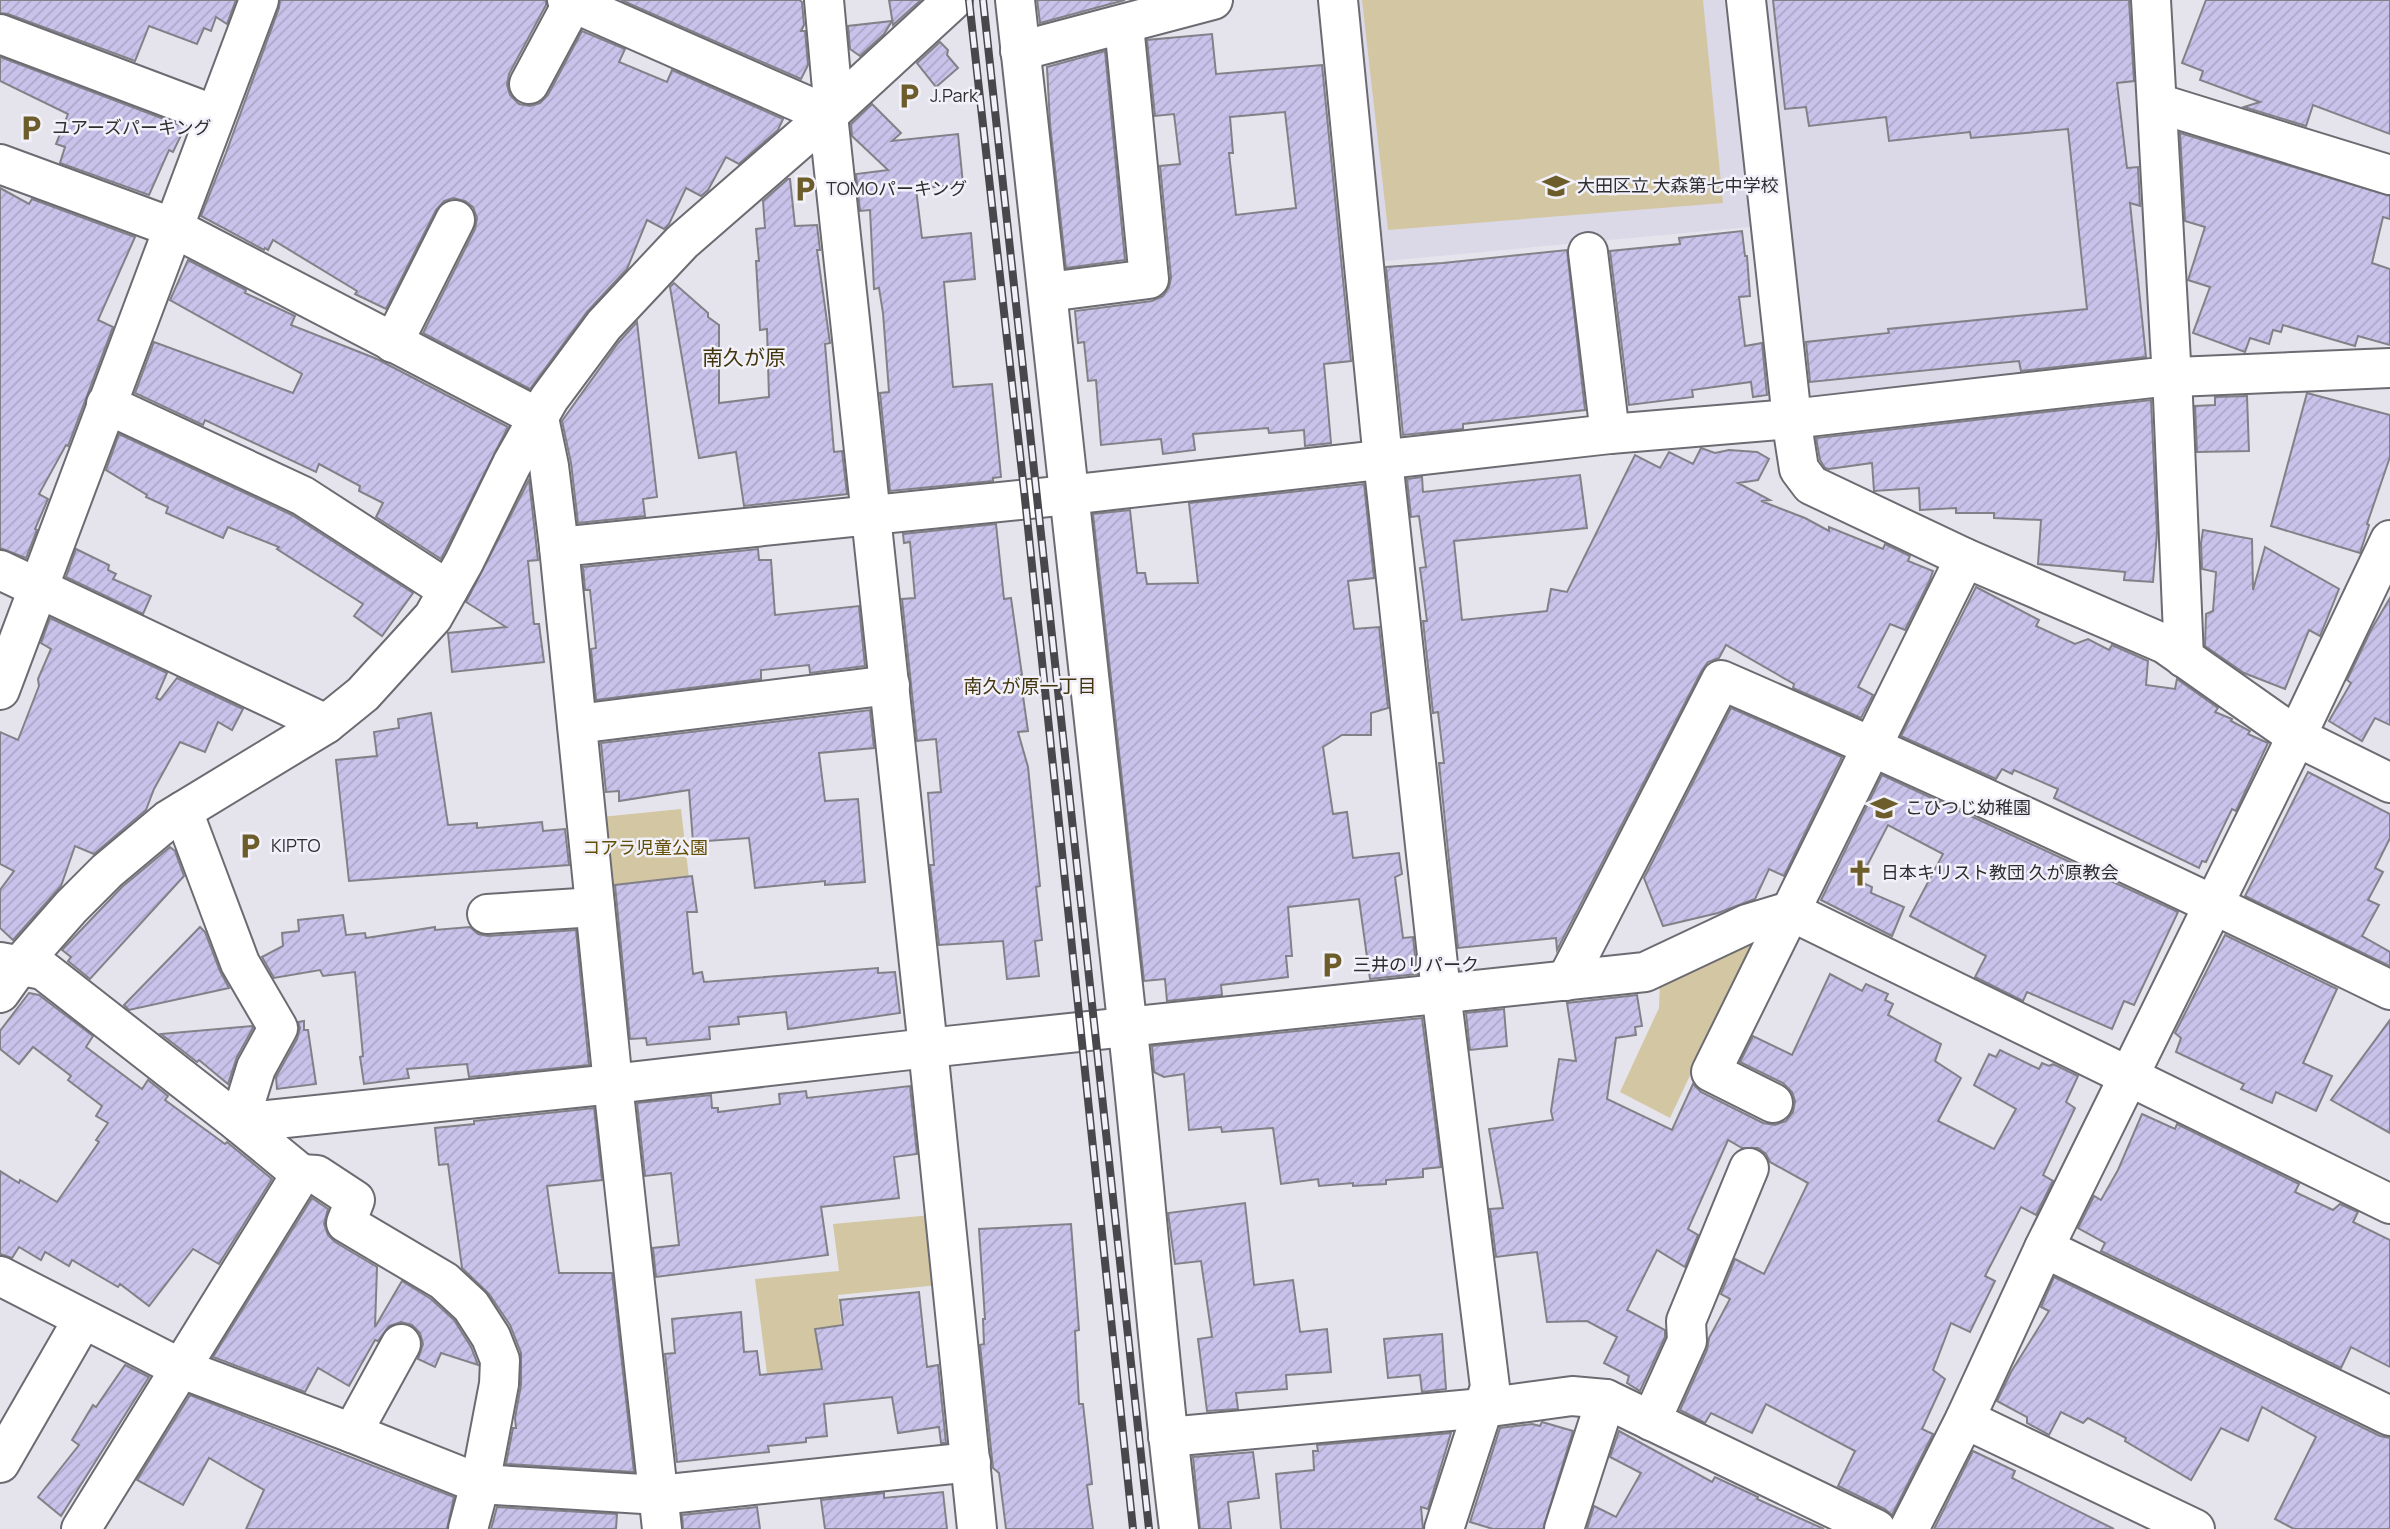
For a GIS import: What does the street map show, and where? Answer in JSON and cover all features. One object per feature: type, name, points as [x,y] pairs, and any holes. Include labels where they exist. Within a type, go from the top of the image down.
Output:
[{"type":"street","points":[[0,690],[259,0]]},
{"type":"street","points":[[824,0],[832,89],[828,115],[977,1529]]},
{"type":"street","points":[[7,973],[107,871],[167,820],[326,724],[363,694],[433,617],[512,464],[550,399],[604,325],[682,242],[828,115],[953,0]]},
{"type":"street","points":[[1014,0],[1128,1026],[1167,1437],[1179,1529]]},
{"type":"street","points":[[1020,51],[1213,0]]},
{"type":"street","points":[[1338,0],[1383,460],[1441,992],[1490,1387],[1444,1529]]},
{"type":"street","points":[[1746,0],[1791,419],[1798,469],[1811,485],[1965,558],[2165,644],[2297,737],[2390,783]]},
{"type":"street","points":[[2151,0],[2172,376],[2184,658]]},
{"type":"street","points":[[529,85],[570,1],[828,115]]},
{"type":"street","points":[[1048,292],[1149,279],[1124,24]]},
{"type":"street","points":[[0,34],[215,115]]},
{"type":"street","points":[[2157,103],[2390,175]]},
{"type":"street","points":[[0,164],[174,228],[539,418]]},
{"type":"street","points":[[393,343],[455,220]]},
{"type":"street","points":[[1588,252],[1610,434]]},
{"type":"street","points":[[559,547],[1068,495],[1610,434],[1791,419],[2172,376],[2390,368]]},
{"type":"street","points":[[106,404],[303,496],[448,590]]},
{"type":"street","points":[[539,418],[549,466],[559,547],[613,1084],[660,1512]]},
{"type":"street","points":[[1909,1529],[1965,1419],[2044,1248],[2388,551]]},
{"type":"street","points":[[1773,1103],[1711,1072],[1965,558]]},
{"type":"street","points":[[0,570],[326,724]]},
{"type":"street","points":[[1566,981],[1721,680],[1872,746],[2214,904],[2390,990]]},
{"type":"street","points":[[577,724],[890,685]]},
{"type":"street","points":[[183,811],[240,964],[278,1028],[256,1068],[239,1123]]},
{"type":"street","points":[[487,914],[595,907]]},
{"type":"street","points":[[239,1123],[1645,972],[1747,924],[1790,911],[2390,1204]]},
{"type":"street","points":[[7,973],[43,970],[301,1174],[317,1174],[355,1200],[346,1223],[444,1280],[471,1306],[491,1338],[500,1360],[499,1384],[480,1484],[468,1529]]},
{"type":"street","points":[[1651,1421],[1687,1341],[1686,1321],[1749,1168]]},
{"type":"street","points":[[82,1529],[301,1174]]},
{"type":"street","points":[[2044,1248],[2390,1416]]},
{"type":"street","points":[[0,1276],[182,1369],[480,1484],[660,1512],[971,1462]]},
{"type":"street","points":[[0,1463],[83,1320]]},
{"type":"street","points":[[352,1433],[401,1344]]},
{"type":"street","points":[[1167,1437],[1483,1408],[1572,1396],[1606,1399],[1876,1529]]},
{"type":"street","points":[[1563,1529],[1606,1399]]},
{"type":"street","points":[[1965,1419],[2195,1529]]},
{"type":"shaded area","name":"大田区立 大森第七中学校","points":[[1343,0],[1724,0],[1742,135],[1761,0],[2129,0],[2155,346],[2146,362],[1815,397],[1803,389],[1776,142],[1743,145],[1750,227],[1375,262]]},
{"type":"green space","points":[[1362,0],[1703,0],[1723,203],[1388,230]]},
{"type":"green space","name":"コアラ児童公園","points":[[681,809],[689,878],[609,886],[601,817]]},
{"type":"green space","points":[[1755,937],[1670,1118],[1620,1092],[1659,1008],[1660,981]]},
{"type":"green space","points":[[932,1215],[939,1285],[838,1295],[846,1365],[767,1374],[755,1279],[839,1271],[833,1224]]},
{"type":"building","points":[[0,0],[236,0],[227,24],[216,17],[211,31],[204,28],[197,44],[149,26],[135,61],[0,13]]},
{"type":"building","points":[[280,0],[546,0],[546,5],[509,74],[507,85],[510,95],[519,104],[530,106],[540,103],[548,95],[582,31],[625,49],[619,62],[667,82],[672,70],[783,119],[778,130],[739,164],[726,157],[708,190],[701,196],[686,188],[664,229],[647,220],[627,269],[587,312],[530,389],[423,333],[475,229],[477,218],[473,207],[465,201],[453,198],[444,201],[436,210],[386,309],[355,294],[357,291],[273,240],[268,250],[264,250],[201,216]]},
{"type":"building","points":[[621,0],[799,0],[802,2],[804,25],[801,31],[805,31],[808,65],[801,79]]},
{"type":"building","points":[[889,0],[921,0],[893,25]]},
{"type":"building","points":[[1037,0],[1125,0],[1040,23]]},
{"type":"building","points":[[1773,0],[2129,0],[2134,81],[2117,83],[2127,168],[2138,167],[2140,206],[2130,203],[2146,357],[2021,371],[2019,361],[1810,382],[1806,342],[1889,333],[1888,329],[2087,309],[2068,129],[1971,138],[1970,132],[1889,141],[1886,117],[1809,126],[1806,107],[1785,109]]},
{"type":"building","points":[[2206,0],[2390,0],[2390,134],[2313,105],[2306,126],[2244,107],[2260,102],[2200,80],[2203,71],[2182,63]]},
{"type":"building","points":[[892,21],[884,34],[860,56],[850,49],[848,26]]},
{"type":"building","points":[[1212,34],[1216,74],[1322,65],[1351,361],[1324,364],[1331,443],[1305,446],[1304,430],[1269,433],[1268,428],[1193,434],[1195,450],[1163,454],[1161,439],[1101,445],[1096,380],[1088,381],[1084,342],[1078,343],[1075,311],[1152,301],[1163,296],[1171,278],[1160,166],[1180,164],[1174,114],[1155,116],[1147,40]],"holes":[[[1285,112],[1296,208],[1236,215],[1229,153],[1233,153],[1230,117]]]},
{"type":"building","points":[[940,42],[958,68],[936,87],[917,63]]},
{"type":"building","points":[[1105,51],[1125,260],[1066,268],[1050,124],[1047,67]]},
{"type":"building","points":[[0,57],[185,127],[173,152],[169,150],[149,195],[60,163],[65,147],[56,144],[68,114],[0,81]]},
{"type":"building","points":[[872,104],[901,133],[892,141],[958,134],[963,184],[916,189],[922,238],[971,233],[975,279],[944,282],[953,387],[992,384],[1001,477],[993,478],[993,481],[890,491],[880,393],[889,392],[883,313],[879,288],[874,289],[870,210],[860,211],[856,174],[888,170],[852,136],[851,124]]},
{"type":"building","points":[[2180,133],[2390,196],[2390,219],[2383,217],[2372,263],[2390,269],[2390,345],[2358,336],[2355,346],[2283,325],[2281,332],[2273,330],[2269,344],[2250,338],[2245,352],[2193,333],[2210,287],[2188,280],[2205,227],[2185,221]]},
{"type":"building","points":[[788,179],[795,226],[817,225],[820,250],[817,250],[830,343],[825,344],[834,452],[842,451],[847,494],[744,506],[736,452],[699,458],[670,287],[674,283],[719,325],[719,403],[769,397],[767,329],[760,330],[756,229],[765,228],[763,201]]},
{"type":"building","points":[[0,188],[29,204],[32,199],[135,237],[98,320],[113,327],[68,446],[66,445],[39,494],[48,499],[26,558],[0,548]]},
{"type":"building","points":[[1742,231],[1750,296],[1739,297],[1745,346],[1762,343],[1767,395],[1753,397],[1751,382],[1692,390],[1693,397],[1629,405],[1610,251],[1680,244],[1679,238]]},
{"type":"building","points":[[1567,250],[1585,410],[1463,424],[1463,429],[1403,435],[1386,267]]},
{"type":"building","points":[[188,260],[246,290],[245,293],[295,316],[291,325],[377,359],[508,427],[441,559],[376,517],[383,503],[359,491],[360,486],[319,464],[316,472],[205,420],[203,425],[135,393],[154,342],[293,393],[302,374],[170,300]]},
{"type":"building","points":[[637,322],[657,497],[643,499],[645,516],[578,523],[571,463],[562,421],[618,343]]},
{"type":"building","points":[[2307,393],[2390,415],[2390,457],[2360,553],[2271,526]]},
{"type":"building","points":[[2247,396],[2249,451],[2197,452],[2195,406],[2215,405],[2215,397]]},
{"type":"building","points":[[2151,400],[2157,532],[2153,582],[2124,580],[2125,572],[2038,564],[2041,520],[1994,518],[1994,513],[1956,513],[1956,508],[1920,510],[1919,488],[1874,491],[1872,463],[1825,468],[1820,460],[1816,438]]},
{"type":"building","points":[[119,434],[292,515],[413,593],[382,636],[354,616],[363,604],[277,549],[279,547],[228,527],[223,538],[166,513],[168,507],[146,497],[147,495],[106,470]]},
{"type":"building","points":[[1701,448],[1715,453],[1729,450],[1757,452],[1769,459],[1758,480],[1738,483],[1770,500],[1761,501],[1805,518],[1829,531],[1829,527],[1883,549],[1885,544],[1910,556],[1908,561],[1933,571],[1929,582],[1905,630],[1890,624],[1858,687],[1873,695],[1861,718],[1793,688],[1794,684],[1726,645],[1719,658],[1708,662],[1702,670],[1557,950],[1556,938],[1458,948],[1439,763],[1444,763],[1438,712],[1433,713],[1423,621],[1427,621],[1420,568],[1426,567],[1419,516],[1411,517],[1407,479],[1422,477],[1423,492],[1580,475],[1587,528],[1454,541],[1462,620],[1547,611],[1551,589],[1567,592],[1635,455],[1660,468],[1669,452],[1693,464]]},
{"type":"building","points":[[529,480],[538,560],[528,561],[534,624],[539,624],[544,662],[452,672],[448,633],[506,627],[466,602]]},
{"type":"building","points":[[1364,484],[1374,578],[1348,581],[1354,629],[1379,627],[1388,708],[1371,713],[1371,735],[1342,735],[1323,747],[1333,814],[1347,812],[1353,858],[1399,853],[1402,874],[1395,877],[1403,938],[1413,937],[1417,974],[1370,979],[1359,899],[1288,907],[1292,956],[1286,956],[1288,977],[1221,985],[1222,995],[1167,1001],[1165,979],[1144,981],[1093,514],[1130,510],[1137,573],[1145,573],[1147,584],[1198,583],[1189,503]]},
{"type":"building","points":[[996,524],[1004,599],[1011,598],[1022,675],[1028,731],[1018,732],[1028,767],[1040,886],[1036,887],[1042,940],[1035,941],[1039,976],[1007,979],[1003,941],[939,945],[930,865],[934,865],[928,793],[941,792],[936,739],[917,741],[902,599],[915,598],[910,542],[904,543],[903,534]]},
{"type":"building","points":[[2203,530],[2252,539],[2253,590],[2265,547],[2339,589],[2320,636],[2309,630],[2285,689],[2244,673],[2205,646],[2206,614],[2213,611],[2216,572],[2202,569]]},
{"type":"building","points":[[76,549],[109,565],[108,570],[116,574],[113,579],[151,596],[143,614],[66,577]]},
{"type":"building","points":[[758,549],[759,560],[771,560],[775,615],[859,606],[865,666],[810,673],[809,665],[761,670],[761,679],[596,700],[591,649],[596,648],[590,590],[585,590],[583,567]]},
{"type":"building","points":[[1976,587],[2039,620],[2036,626],[2075,644],[2088,639],[2109,650],[2112,645],[2148,661],[2146,685],[2175,689],[2177,679],[2218,708],[2215,712],[2232,719],[2231,721],[2250,731],[2248,734],[2268,743],[2236,811],[2232,809],[2206,862],[2202,861],[2199,868],[2054,798],[2058,789],[2014,770],[2012,774],[2002,769],[1996,779],[1901,736]]},
{"type":"building","points":[[2390,598],[2390,725],[2375,718],[2362,741],[2329,721],[2351,683],[2347,680]]},
{"type":"building","points":[[50,618],[167,673],[156,698],[160,700],[177,678],[243,709],[232,730],[218,722],[205,752],[180,742],[154,789],[146,810],[94,854],[75,846],[61,886],[13,940],[0,928],[0,890],[14,871],[0,864],[0,732],[18,740],[51,649],[41,643]]},
{"type":"building","points":[[1731,708],[1842,757],[1784,876],[1769,869],[1755,899],[1718,913],[1663,926],[1644,878]]},
{"type":"building","points":[[870,710],[874,748],[819,753],[825,801],[858,799],[865,882],[825,885],[825,881],[755,888],[749,838],[693,842],[689,790],[619,801],[619,791],[606,792],[601,743]]},
{"type":"building","points":[[431,713],[448,825],[477,823],[477,828],[542,822],[543,831],[565,829],[569,865],[349,881],[336,760],[377,756],[374,732],[399,728],[398,719]]},
{"type":"building","points":[[2308,772],[2390,814],[2390,838],[2375,868],[2383,872],[2368,900],[2379,905],[2362,936],[2390,952],[2390,966],[2245,896]]},
{"type":"building","points":[[1882,775],[2178,912],[2134,1005],[2124,1001],[2112,1029],[2027,992],[2023,1001],[1975,977],[1986,956],[1910,916],[1943,854],[1888,825],[1859,881],[1872,887],[1871,893],[1904,907],[1892,936],[1821,900]]},
{"type":"building","points":[[170,847],[175,851],[184,876],[90,979],[68,961],[71,957],[62,950],[122,887]]},
{"type":"building","points":[[692,876],[697,912],[687,912],[693,974],[702,972],[704,982],[878,968],[878,973],[895,972],[900,1013],[788,1029],[786,1012],[738,1017],[739,1024],[709,1027],[710,1039],[647,1045],[646,1038],[630,1039],[615,885]]},
{"type":"building","points":[[343,915],[346,935],[365,933],[366,938],[435,927],[435,930],[470,927],[478,934],[488,936],[576,930],[589,1065],[469,1077],[467,1064],[407,1069],[409,1078],[364,1084],[355,972],[323,976],[320,970],[274,978],[262,957],[283,946],[282,933],[299,931],[298,920]]},
{"type":"building","points":[[200,927],[205,932],[229,988],[129,1010],[124,1005]]},
{"type":"building","points":[[2225,935],[2337,989],[2303,1063],[2332,1076],[2316,1111],[2276,1092],[2272,1103],[2241,1089],[2244,1084],[2176,1052],[2181,1038],[2175,1033]]},
{"type":"building","points":[[1830,974],[1862,991],[1866,984],[1888,994],[1885,1000],[1893,1004],[1888,1015],[1941,1044],[1935,1061],[1961,1078],[1938,1121],[1994,1149],[2016,1109],[1974,1085],[1989,1054],[1996,1057],[2000,1050],[2039,1069],[2042,1063],[2049,1066],[2053,1064],[2078,1076],[2066,1102],[2075,1108],[2043,1175],[2053,1181],[2036,1215],[2021,1207],[1985,1276],[1995,1281],[1970,1332],[1951,1323],[1933,1370],[1945,1379],[1922,1429],[1933,1434],[1892,1515],[1838,1486],[1855,1451],[1766,1404],[1752,1433],[1711,1413],[1705,1423],[1680,1410],[1707,1350],[1709,1338],[1730,1299],[1721,1294],[1735,1259],[1764,1274],[1808,1183],[1770,1162],[1766,1154],[1758,1148],[1742,1148],[1728,1140],[1688,1229],[1698,1235],[1685,1267],[1657,1250],[1627,1310],[1665,1330],[1665,1337],[1640,1391],[1627,1383],[1629,1376],[1604,1363],[1617,1337],[1587,1321],[1547,1322],[1537,1252],[1496,1257],[1490,1209],[1503,1208],[1489,1129],[1553,1120],[1551,1111],[1559,1059],[1576,1061],[1567,1003],[1637,995],[1642,1026],[1635,1027],[1636,1035],[1616,1038],[1607,1099],[1672,1130],[1693,1084],[1701,1092],[1763,1123],[1775,1125],[1786,1121],[1793,1112],[1795,1101],[1792,1092],[1783,1083],[1740,1062],[1753,1036],[1792,1055]]},
{"type":"building","points":[[29,993],[39,995],[93,1036],[86,1047],[142,1089],[148,1080],[168,1096],[165,1100],[225,1144],[227,1142],[272,1179],[219,1264],[193,1249],[149,1306],[120,1284],[118,1287],[72,1260],[69,1266],[45,1252],[41,1260],[19,1247],[12,1258],[0,1254],[0,1171],[57,1202],[99,1142],[96,1140],[108,1123],[96,1116],[102,1106],[68,1080],[71,1076],[33,1047],[19,1064],[0,1049],[0,1031]]},
{"type":"building","points":[[1504,1009],[1507,1046],[1470,1050],[1466,1013]]},
{"type":"building","points":[[1422,1018],[1441,1167],[1423,1169],[1423,1177],[1386,1180],[1386,1184],[1353,1186],[1353,1183],[1319,1186],[1318,1179],[1281,1184],[1273,1128],[1222,1132],[1221,1127],[1189,1130],[1184,1074],[1164,1077],[1154,1072],[1152,1046]]},
{"type":"building","points":[[2390,1020],[2390,1133],[2331,1100]]},
{"type":"building","points":[[304,1021],[304,1030],[308,1030],[316,1084],[277,1089],[276,1077],[297,1039],[300,1028],[298,1022]]},
{"type":"building","points":[[252,1026],[228,1084],[161,1034]]},
{"type":"building","points":[[910,1086],[917,1154],[894,1157],[899,1198],[821,1207],[828,1255],[656,1277],[653,1248],[679,1245],[671,1173],[645,1176],[637,1103],[711,1095],[712,1108],[718,1108],[718,1112],[780,1104],[779,1094],[806,1091],[807,1098]]},
{"type":"building","points":[[594,1108],[602,1180],[547,1186],[559,1273],[612,1273],[634,1472],[506,1464],[513,1428],[516,1428],[515,1418],[521,1385],[521,1353],[510,1325],[489,1294],[462,1268],[448,1164],[439,1165],[435,1128]]},
{"type":"building","points":[[2142,1114],[2175,1129],[2177,1124],[2299,1184],[2295,1192],[2333,1210],[2340,1204],[2358,1212],[2353,1222],[2390,1240],[2390,1367],[2351,1347],[2341,1368],[2101,1251],[2105,1243],[2078,1228],[2094,1196],[2101,1200],[2118,1170]]},
{"type":"building","points":[[312,1198],[328,1209],[324,1224],[328,1235],[377,1267],[375,1327],[402,1281],[431,1299],[454,1320],[471,1347],[478,1365],[441,1353],[435,1367],[418,1359],[423,1344],[420,1333],[412,1325],[401,1322],[389,1326],[378,1341],[375,1340],[349,1386],[318,1368],[305,1392],[213,1357]]},
{"type":"building","points":[[1245,1203],[1254,1285],[1293,1280],[1300,1332],[1327,1329],[1331,1372],[1286,1375],[1287,1389],[1236,1393],[1238,1409],[1207,1411],[1198,1339],[1212,1337],[1201,1261],[1175,1264],[1168,1213]]},
{"type":"building","points":[[1071,1224],[1079,1330],[1075,1331],[1079,1404],[1083,1404],[1092,1484],[1087,1485],[1093,1529],[1006,1529],[999,1473],[993,1468],[980,1345],[984,1344],[985,1319],[979,1229]]},
{"type":"building","points":[[2054,1277],[2380,1436],[2390,1438],[2390,1529],[2294,1529],[2275,1519],[2316,1437],[2262,1407],[2248,1441],[2221,1428],[2191,1480],[2125,1441],[2126,1438],[2088,1418],[2083,1423],[2061,1412],[2049,1435],[2027,1423],[2027,1417],[1997,1401],[2011,1372],[2049,1311],[2041,1307]]},
{"type":"building","points":[[919,1292],[927,1367],[938,1365],[946,1443],[941,1443],[939,1427],[898,1433],[892,1397],[824,1404],[827,1436],[806,1438],[806,1442],[768,1446],[769,1452],[677,1462],[665,1354],[675,1353],[672,1319],[741,1312],[744,1352],[757,1351],[760,1375],[822,1369],[815,1329],[843,1325],[840,1300]]},
{"type":"building","points":[[1442,1334],[1446,1389],[1422,1392],[1420,1375],[1388,1378],[1384,1339]]},
{"type":"building","points":[[125,1365],[149,1377],[61,1516],[38,1497],[79,1445],[72,1440],[93,1405],[96,1407]]},
{"type":"building","points":[[190,1395],[454,1497],[447,1529],[246,1529],[264,1490],[209,1458],[183,1505],[137,1480]]},
{"type":"building","points":[[1542,1422],[1573,1431],[1543,1529],[1493,1529],[1470,1522],[1500,1428],[1532,1424],[1540,1426]]},
{"type":"building","points":[[1619,1431],[1712,1482],[1715,1477],[1824,1529],[1587,1529],[1594,1506],[1616,1517],[1641,1473],[1610,1457]]},
{"type":"building","points":[[1451,1433],[1428,1509],[1421,1507],[1423,1529],[1281,1529],[1276,1474],[1314,1470],[1313,1451],[1318,1451],[1317,1445]]},
{"type":"building","points":[[1973,1451],[2015,1471],[2012,1478],[2114,1529],[1934,1529]]},
{"type":"building","points":[[1253,1452],[1259,1498],[1228,1502],[1231,1529],[1200,1529],[1193,1457]]},
{"type":"building","points":[[943,1492],[947,1529],[825,1529],[821,1500],[884,1493],[884,1498]]},
{"type":"building","points":[[497,1507],[617,1514],[616,1529],[491,1529]]},
{"type":"building","points":[[757,1507],[760,1529],[683,1529],[682,1515]]},
{"type":"railway","points":[[969,0],[1025,499],[1133,1529]]},
{"type":"railway","points":[[983,0],[1149,1529]]},
{"type":"place","name":"J.Park","points":[[909,96]]},
{"type":"place","name":"ユアーズパーキング","points":[[31,128]]},
{"type":"place","name":"大田区立 大森第七中学校","points":[[1556,186]]},
{"type":"place","name":"TOMOパーキング","points":[[805,189]]},
{"type":"place","name":"こひつじ幼稚園","points":[[1884,808]]},
{"type":"place","name":"KIPTO","points":[[250,846]]},
{"type":"place","name":"日本キリスト教団 久が原教会","points":[[1860,873]]},
{"type":"place","name":"三井のリパーク","points":[[1332,965]]},
{"type":"district","name":"南久が原","points":[[744,358]]},
{"type":"district","name":"南久が原一丁目","points":[[1030,686]]}]
